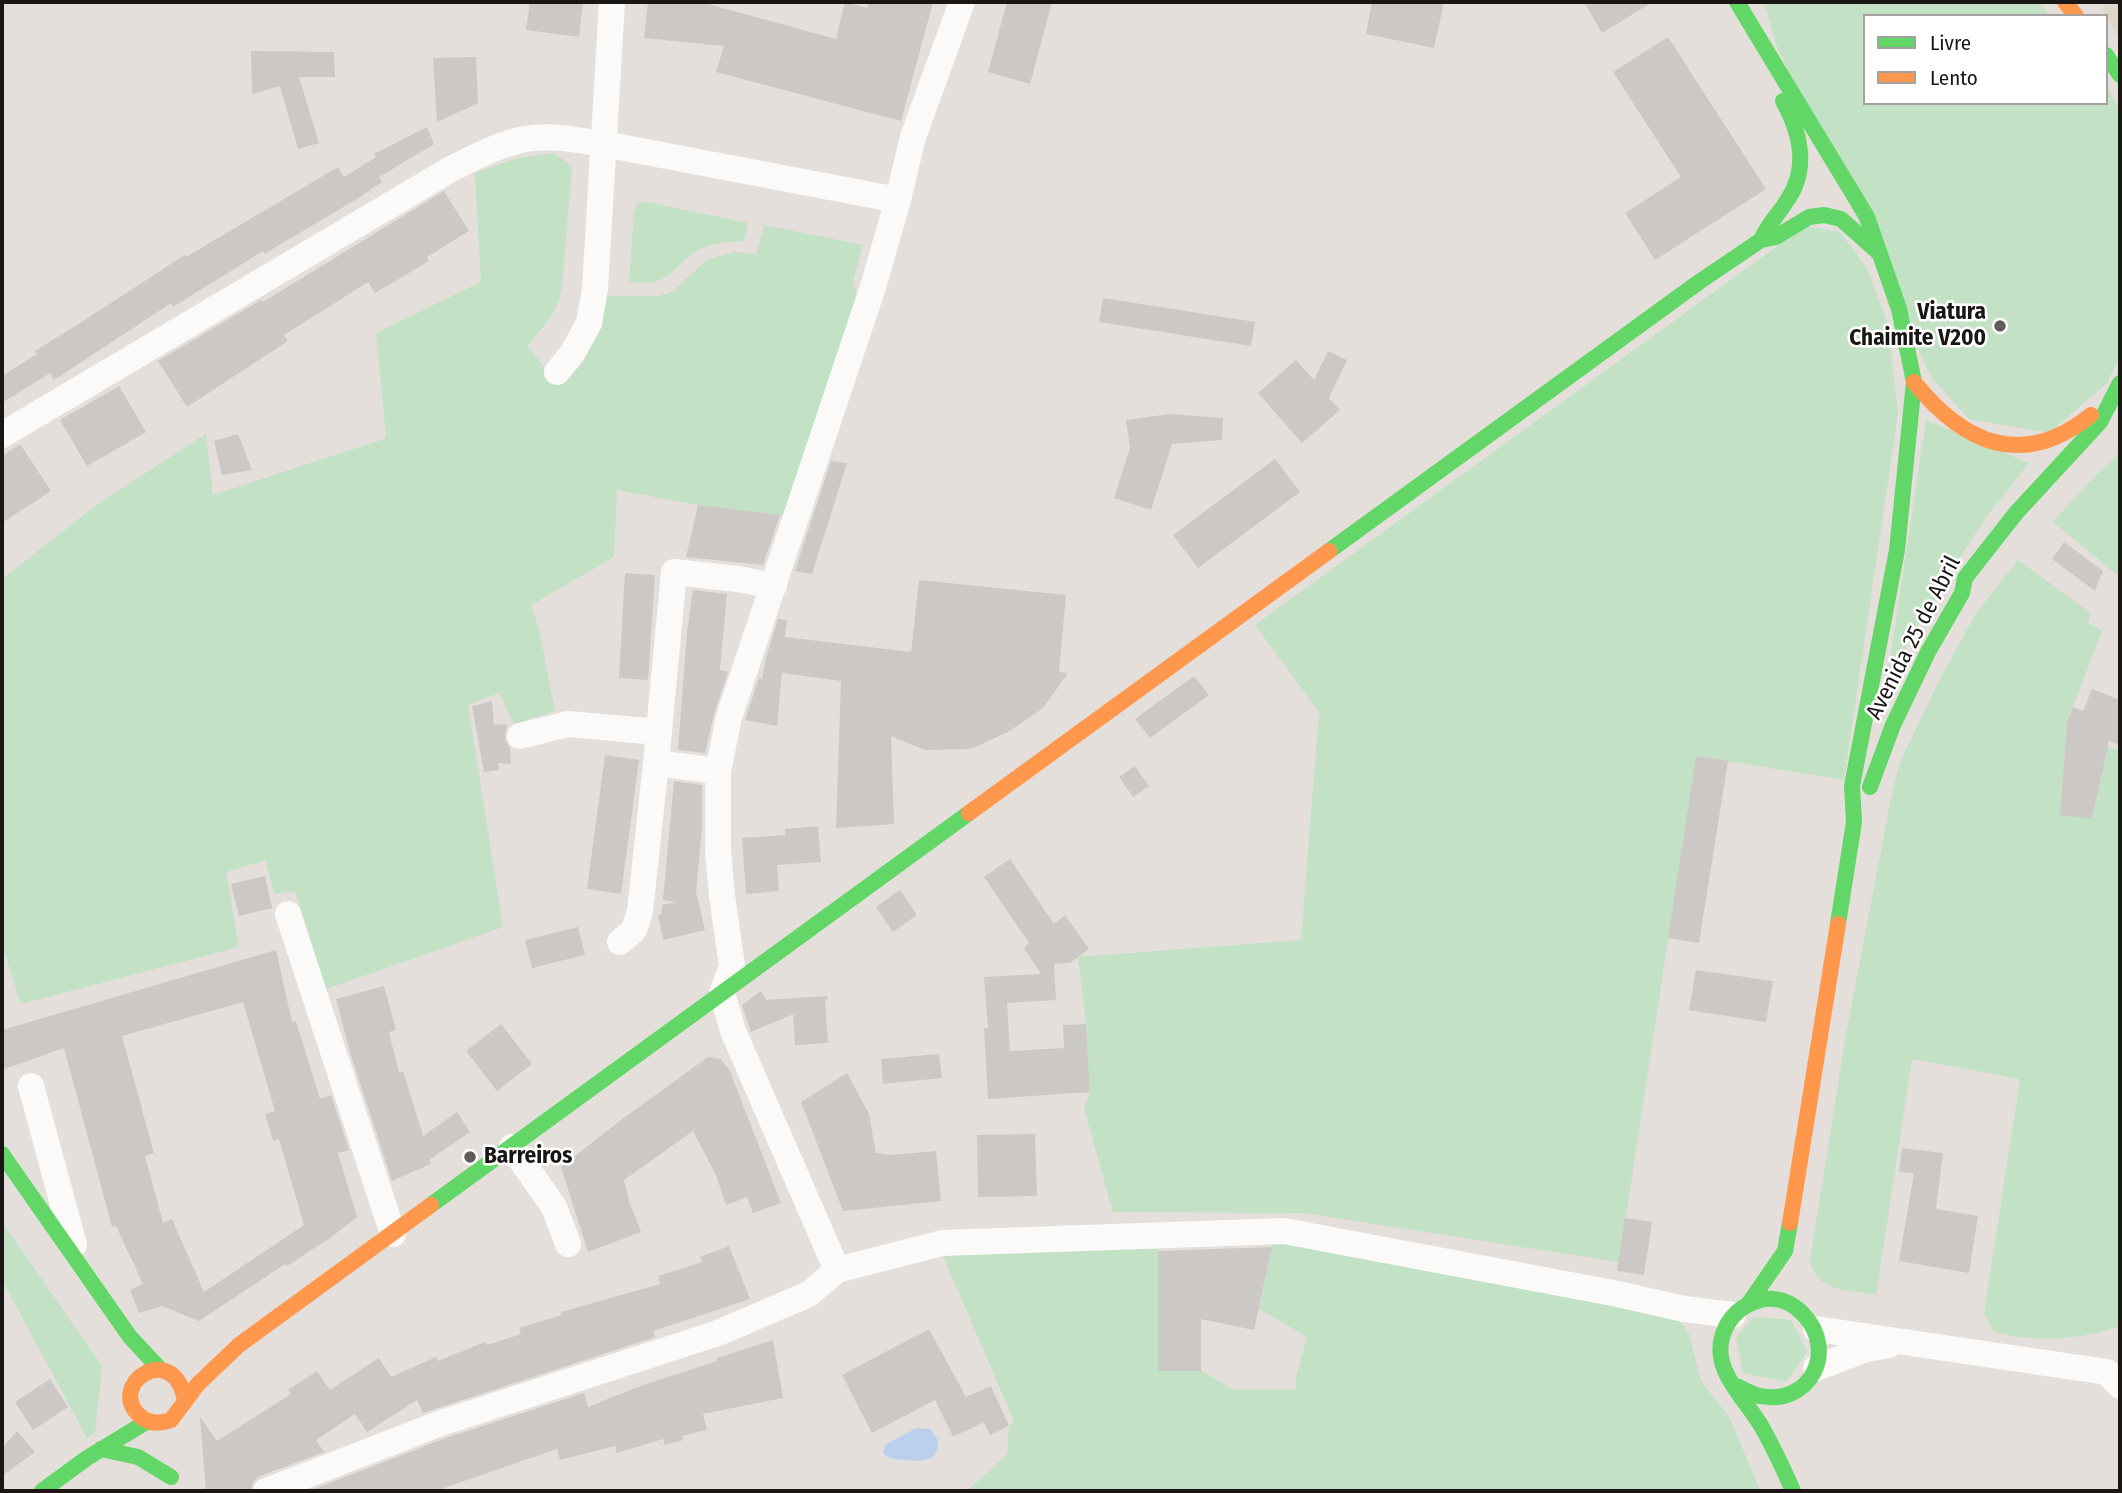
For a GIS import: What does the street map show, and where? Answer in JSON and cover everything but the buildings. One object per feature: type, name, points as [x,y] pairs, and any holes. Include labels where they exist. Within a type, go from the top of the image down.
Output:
[{"type":"main road","name":"Avenida 25 de Abril","points":[[1737,2],[1867,217],[1899,309],[1914,382],[1897,550],[1852,786],[1854,822],[1785,1251],[1820,1342],[1811,1376],[1798,1406]]},
{"type":"main road","points":[[1759,35],[1773,86],[1793,117],[1802,144],[1800,169],[1791,197],[1769,223],[1761,240]]},
{"type":"main road","points":[[2108,58],[2120,75]]},
{"type":"main road","points":[[41,1491],[101,1449],[176,1416],[185,1401],[227,1355],[1699,282],[1761,240],[1776,237],[1809,217],[1824,215],[1841,219],[1878,252]]},
{"type":"main road","name":"Avenida 25 de Abril","points":[[1914,382],[1928,401],[1958,427],[2011,447],[2031,446],[2054,440],[2077,426],[2118,387]]},
{"type":"main road","name":"Avenida 25 de Abril","points":[[1854,822],[1868,793],[1893,725],[1928,652],[1962,593],[1965,578],[2016,513],[2100,422],[2118,387]]},
{"type":"main road","points":[[1962,593],[1978,586],[2029,523]]},
{"type":"main road","points":[[5,1164],[130,1337],[176,1368]]},
{"type":"main road","name":"Avenida 25 de Abril","points":[[1720,1352],[1721,1338],[1785,1251]]},
{"type":"main road","points":[[1741,1309],[1763,1299],[1778,1299],[1792,1304],[1811,1321]]},
{"type":"main road","points":[[101,1449],[132,1403],[130,1337]]},
{"type":"main road","points":[[1720,1352],[1727,1376],[1762,1426],[1792,1489]]},
{"type":"main road","points":[[133,1386],[143,1373],[227,1355]]},
{"type":"main road","points":[[176,1368],[174,1375],[183,1386],[185,1401]]},
{"type":"main road","points":[[1735,1386],[1748,1394],[1771,1399],[1793,1393],[1811,1376]]},
{"type":"main road","points":[[132,1403],[140,1417],[152,1426]]},
{"type":"main road","points":[[174,1435],[176,1416]]},
{"type":"main road","points":[[101,1449],[137,1455],[154,1464],[172,1484]]},
{"type":"main road","points":[[1791,1451],[1792,1489]]},
{"type":"main road","points":[[168,1454],[172,1484]]},
{"type":"street","points":[[558,372],[572,354],[589,323],[595,289],[612,2]]},
{"type":"street","points":[[838,1270],[733,1031],[722,993],[733,966],[718,851],[718,771],[729,717],[873,287],[913,137],[962,2]]},
{"type":"street","points":[[2,435],[451,169],[486,152],[532,138],[604,144],[898,200]]},
{"type":"street","points":[[620,942],[634,930],[640,911],[674,572],[774,586]]},
{"type":"street","points":[[520,736],[568,724],[658,732]]},
{"type":"street","points":[[656,763],[718,771]]},
{"type":"street","points":[[288,914],[393,1234]]},
{"type":"street","points":[[31,1086],[79,1264]]},
{"type":"street","points":[[512,1147],[554,1207],[568,1244]]},
{"type":"street","points":[[265,1491],[441,1423],[718,1333],[809,1294],[838,1270],[942,1243],[1284,1231],[1684,1309],[1741,1309]]},
{"type":"street","points":[[1684,1309],[1720,1352]]},
{"type":"street","points":[[1811,1321],[1905,1342],[2116,1374]]},
{"type":"street","points":[[1811,1376],[1866,1349],[1905,1342]]},
{"type":"shaded area","points":[[2110,2],[2120,2],[2120,40],[2108,14],[2102,8]]},
{"type":"green space","points":[[1764,2],[2038,2],[2048,14],[1863,14],[1863,105],[2108,105],[2108,89],[2120,110],[2120,356],[2107,383],[2049,433],[1969,419],[1931,377],[1775,42]]},
{"type":"green space","points":[[553,153],[572,166],[562,287],[554,312],[527,346],[546,370],[606,296],[658,296],[672,292],[708,259],[735,252],[756,254],[764,225],[863,245],[853,281],[862,316],[786,516],[698,505],[617,490],[614,557],[531,605],[539,629],[555,711],[514,724],[499,693],[468,705],[503,927],[326,989],[295,891],[275,894],[265,860],[226,872],[239,947],[21,1004],[2,945],[2,579],[99,503],[206,434],[213,495],[384,439],[386,435],[376,333],[481,282],[475,173],[518,158]]},
{"type":"green space","points":[[647,202],[748,223],[744,241],[705,247],[685,259],[665,278],[644,283],[629,282],[634,212],[638,203]]},
{"type":"green space","points":[[1805,226],[1840,232],[1867,268],[1888,325],[1898,413],[1844,780],[1696,756],[1619,1262],[1303,1213],[1113,1212],[1084,1108],[1090,1092],[1078,957],[1301,940],[1319,712],[1255,625]]},
{"type":"green space","points":[[1926,420],[2029,463],[1987,516],[1949,574],[1887,680]]},
{"type":"green space","points":[[2120,452],[2120,577],[2053,522]]},
{"type":"green space","points":[[2018,560],[2091,613],[2088,623],[2102,631],[2067,722],[2060,815],[2092,818],[2108,746],[2120,752],[2120,1326],[2073,1337],[2042,1339],[1994,1332],[1984,1313],[2020,1079],[1912,1059],[1876,1295],[1826,1284],[1819,1279],[1810,1260],[1846,1034],[1900,762],[1941,677],[1977,612]]},
{"type":"green space","points":[[2,1222],[102,1366],[95,1433],[87,1438],[2,1280]]},
{"type":"green space","points":[[1274,1238],[1666,1311],[1681,1322],[1689,1334],[1701,1381],[1730,1418],[1760,1491],[967,1491],[1007,1454],[1009,1426],[1014,1421],[940,1249],[1158,1240],[1158,1371],[1201,1371],[1234,1390],[1296,1390],[1296,1377],[1307,1337],[1259,1309]]},
{"type":"green space","points":[[1754,1317],[1791,1320],[1807,1352],[1786,1382],[1743,1373],[1736,1337]]},
{"type":"water","points":[[916,1428],[930,1429],[938,1440],[933,1457],[912,1461],[894,1459],[883,1453],[885,1445]]},
{"type":"traffic: fast","points":[[1737,2],[1867,217],[1899,309],[1914,382],[1897,550],[1852,786],[1854,822],[1838,924]]},
{"type":"traffic: fast","points":[[2108,58],[2120,75]]},
{"type":"traffic: fast","points":[[1761,240],[1795,187],[1798,175],[1798,137],[1783,101]]},
{"type":"traffic: fast","points":[[1329,551],[1699,282],[1761,240],[1776,237],[1809,217],[1824,215],[1841,219],[1878,252]]},
{"type":"traffic: fast","points":[[1870,787],[1893,725],[1928,652],[1962,593],[1965,578],[2016,513],[2100,422],[2120,383]]},
{"type":"traffic: fast","points":[[431,1205],[969,813]]},
{"type":"traffic: fast","points":[[2,1154],[130,1337],[160,1369]]},
{"type":"traffic: fast","points":[[1749,1303],[1785,1251],[1790,1223]]},
{"type":"traffic: fast","points":[[1736,1386],[1757,1395],[1778,1397],[1805,1384],[1814,1372],[1818,1343],[1813,1328],[1799,1310],[1789,1303],[1772,1299],[1747,1305],[1729,1322],[1720,1347],[1722,1360],[1732,1384],[1763,1429],[1793,1491]]},
{"type":"traffic: fast","points":[[42,1491],[87,1458],[148,1421]]},
{"type":"traffic: fast","points":[[101,1449],[138,1457],[171,1477]]},
{"type":"traffic: slow","points":[[2065,2],[2074,14]]},
{"type":"traffic: slow","points":[[1914,382],[1953,421],[1974,434],[1996,442],[2018,445],[2042,442],[2066,432],[2091,415]]},
{"type":"traffic: slow","points":[[969,813],[1329,551]]},
{"type":"traffic: slow","points":[[1790,1223],[1838,924]]},
{"type":"traffic: slow","points":[[185,1401],[178,1382],[168,1372],[157,1370],[145,1373],[136,1381],[131,1392],[131,1404],[143,1419],[155,1422],[171,1420],[198,1384],[239,1345],[431,1205]]},
{"type":"place","name":"Viatura Chaimite V200","points":[[2000,326]]},
{"type":"place","name":"Barreiros","points":[[470,1157]]}]
